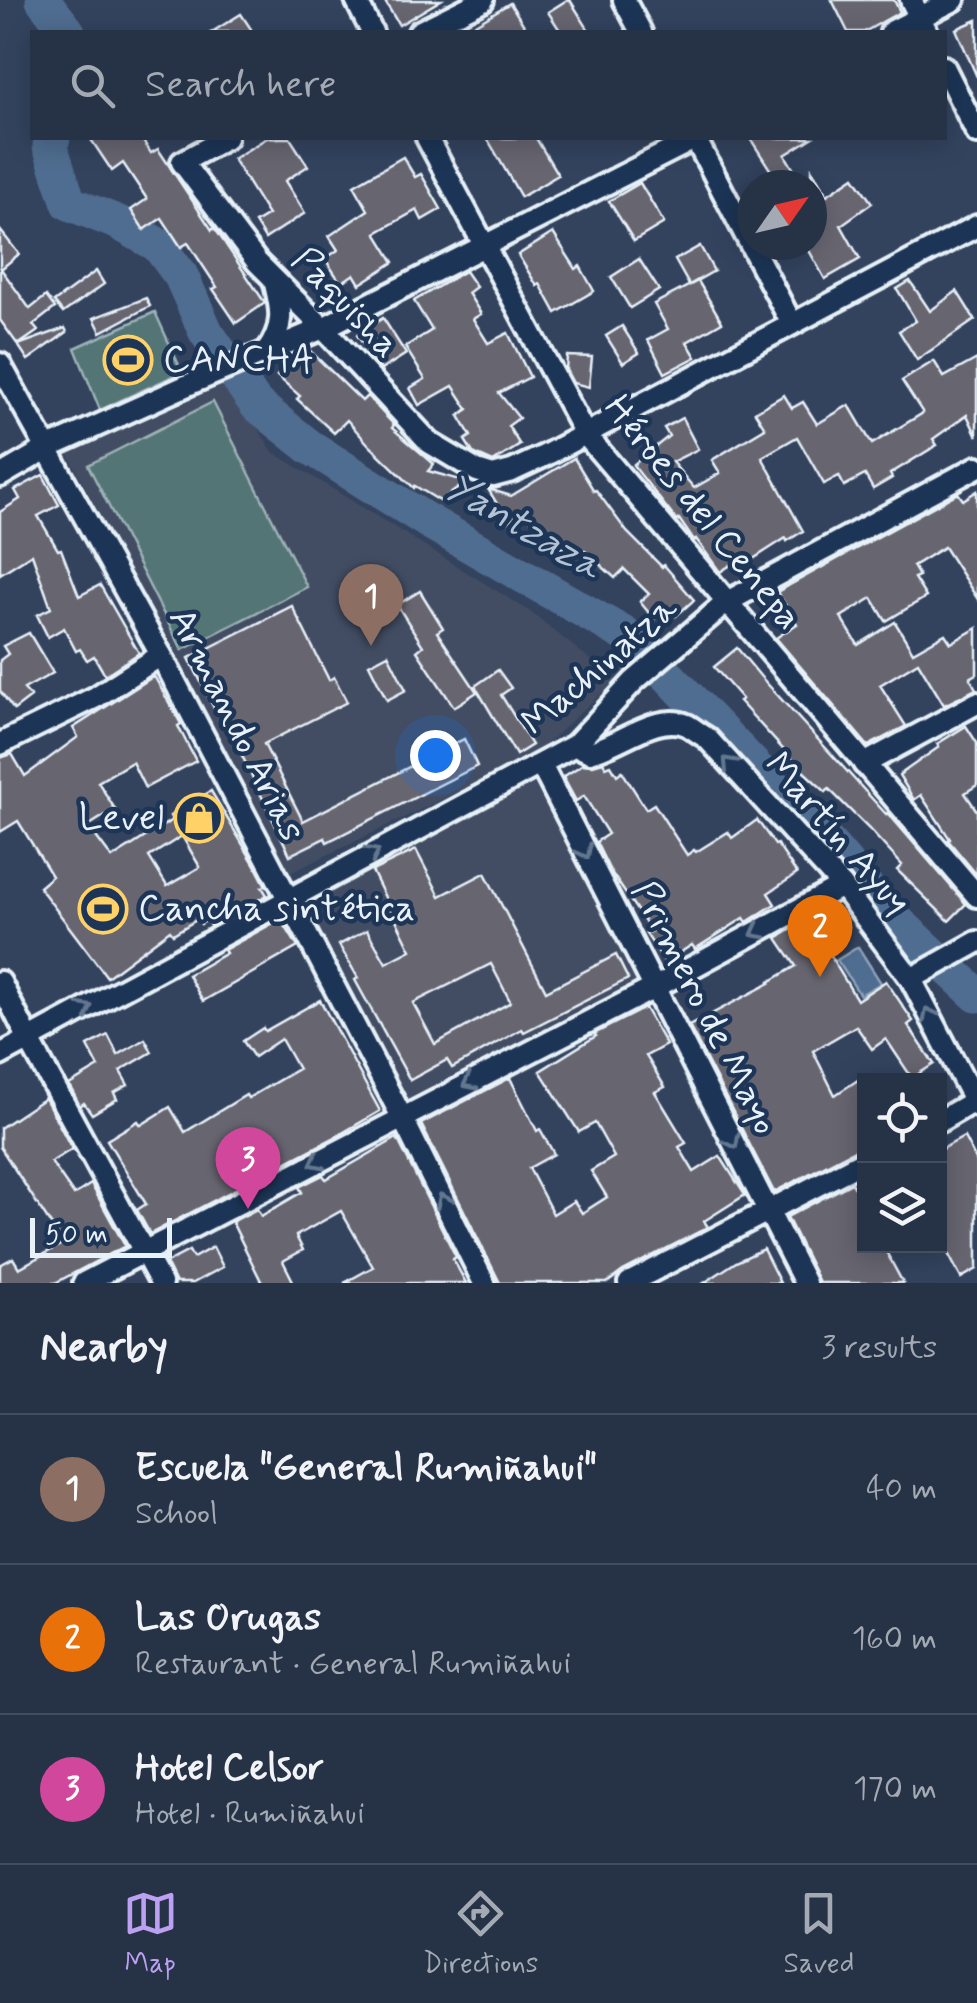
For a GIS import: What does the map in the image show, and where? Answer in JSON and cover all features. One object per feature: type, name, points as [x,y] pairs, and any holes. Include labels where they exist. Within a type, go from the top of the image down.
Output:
[{"type":"street","points":[[356,0],[371,30]]},
{"type":"street","points":[[423,30],[483,0]]},
{"type":"street","points":[[624,0],[640,30]]},
{"type":"street","points":[[895,30],[954,0]]},
{"type":"street","points":[[947,74],[977,133]]},
{"type":"street","name":"Paquisha","points":[[222,140],[182,162],[257,262],[430,443],[493,476],[585,434]]},
{"type":"street","name":"Héroes del Cenepa","points":[[429,140],[585,434],[977,896]]},
{"type":"street","points":[[0,476],[48,448],[323,328],[691,140]]},
{"type":"street","points":[[696,140],[792,324]]},
{"type":"street","points":[[585,434],[977,226]]},
{"type":"street","points":[[260,356],[276,339],[281,320],[274,279]]},
{"type":"street","name":"Armando Arias","points":[[0,364],[161,655],[402,1117],[484,1283]]},
{"type":"street","name":"Machinatza","points":[[0,1055],[575,745],[634,681],[727,602],[977,466]]},
{"type":"street","points":[[0,744],[96,698],[161,655]]},
{"type":"street","points":[[864,764],[977,702]]},
{"type":"street","name":"Martín Ayuy","points":[[575,745],[590,752],[607,748],[660,722],[684,724],[707,738],[842,886],[911,979],[976,1104]]},
{"type":"street","name":"Primero de Mayo","points":[[541,765],[805,1283]]},
{"type":"street","points":[[84,1283],[654,988],[842,886]]},
{"type":"street","points":[[911,979],[977,942]]},
{"type":"street","points":[[0,982],[162,1283]]},
{"type":"street","points":[[947,1118],[976,1104]]},
{"type":"street","points":[[629,1283],[860,1163]]},
{"type":"shaded area","points":[[229,383],[273,452],[529,611],[616,680],[535,754],[290,873],[68,454]]},
{"type":"shaded area","points":[[534,783],[636,982],[408,1099],[305,900]]},
{"type":"shaded area","points":[[858,947],[881,983],[860,995],[837,960]]},
{"type":"green space","name":"CANCHA","points":[[155,312],[182,372],[100,410],[75,348]]},
{"type":"green space","points":[[213,402],[307,587],[182,650],[88,465]]},
{"type":"building","points":[[384,0],[441,0],[399,25]]},
{"type":"building","points":[[570,0],[589,30],[560,30],[548,12]]},
{"type":"building","points":[[832,0],[894,0],[900,12],[868,30],[847,30]]},
{"type":"building","points":[[510,3],[527,30],[465,30]]},
{"type":"building","points":[[241,14],[252,30],[215,30]]},
{"type":"building","points":[[977,20],[977,77],[956,29]]},
{"type":"building","points":[[91,140],[142,140],[151,153],[158,149],[265,303],[236,323],[188,243],[181,247],[162,218],[144,230],[131,210],[147,199],[123,163],[112,171]]},
{"type":"building","points":[[264,140],[291,140],[308,166],[285,181],[305,213],[265,239],[255,223],[268,215],[233,159]]},
{"type":"building","points":[[488,140],[537,140],[558,175],[521,197]]},
{"type":"building","points":[[751,140],[809,140],[785,155],[794,170],[770,170]]},
{"type":"building","points":[[403,157],[415,177],[421,174],[441,209],[422,220],[417,210],[376,233],[394,262],[360,284],[354,274],[341,283],[325,259],[338,250],[329,236],[368,210],[354,185]]},
{"type":"building","points":[[854,177],[872,203],[841,225],[860,259],[825,279],[814,260],[827,260],[827,195]]},
{"type":"building","points":[[640,183],[664,223],[634,241],[609,201]]},
{"type":"building","points":[[0,230],[19,254],[1,269],[30,309],[46,296],[55,308],[33,325],[38,331],[18,345],[0,320]]},
{"type":"building","points":[[553,233],[594,291],[556,313],[518,255]]},
{"type":"building","points":[[700,246],[714,271],[689,285],[675,260]]},
{"type":"building","points":[[639,259],[659,290],[630,308],[611,277]]},
{"type":"building","points":[[96,271],[104,284],[63,313],[54,302]]},
{"type":"building","points":[[465,271],[476,287],[468,293],[481,314],[473,319],[488,343],[508,333],[530,377],[499,393],[519,418],[508,426],[520,445],[493,462],[473,453],[465,440],[471,436],[459,416],[468,409],[453,386],[419,405],[410,388],[425,379],[405,347],[432,330],[414,301]]},
{"type":"building","points":[[698,281],[722,322],[687,342],[696,357],[665,373],[648,340],[668,329],[654,304]]},
{"type":"building","points":[[910,281],[930,311],[957,291],[975,320],[917,360],[899,331],[916,321],[897,289]]},
{"type":"building","points":[[146,298],[150,306],[101,332],[94,318]]},
{"type":"building","points":[[383,318],[406,354],[381,370],[357,335]]},
{"type":"building","points":[[622,326],[639,353],[623,363],[606,336]]},
{"type":"building","points":[[65,328],[67,332],[28,360],[18,345]]},
{"type":"building","points":[[308,349],[362,401],[367,396],[394,425],[392,428],[434,464],[428,471],[467,482],[440,501],[414,488],[347,420],[334,433],[277,376],[298,353]]},
{"type":"building","points":[[567,356],[592,357],[589,387],[573,383],[566,370]]},
{"type":"building","points":[[977,359],[977,436],[967,415],[933,439],[937,445],[873,489],[865,475],[844,486],[839,476],[824,484],[797,437],[762,457],[803,531],[750,561],[746,555],[720,572],[633,465],[669,436],[664,428],[682,418],[698,449],[672,462],[694,488],[720,473],[712,460],[765,428],[755,412],[784,395],[792,408],[803,402],[817,424],[849,405],[872,444],[923,413],[902,381],[934,361],[944,377]]},
{"type":"building","points":[[574,458],[627,532],[664,565],[694,600],[676,616],[668,607],[654,619],[640,602],[649,594],[624,569],[615,578],[584,550],[577,554],[571,543],[563,549],[554,539],[547,543],[525,511],[508,522],[488,489],[511,496]]},
{"type":"building","points":[[43,475],[59,505],[38,516],[58,550],[61,549],[79,596],[100,585],[139,653],[105,675],[94,656],[87,660],[80,649],[76,651],[64,628],[48,637],[37,615],[51,608],[32,554],[0,574],[0,512],[20,499],[15,490]]},
{"type":"building","points":[[977,491],[977,598],[944,547],[913,566],[919,576],[914,578],[926,597],[886,621],[872,598],[841,617],[858,645],[895,622],[913,652],[945,634],[951,643],[977,628],[977,674],[970,678],[976,689],[944,705],[918,662],[880,685],[906,726],[868,746],[776,638],[797,624],[777,592],[958,493],[963,500]]},
{"type":"building","points":[[420,591],[443,628],[437,632],[477,692],[454,707],[417,651],[423,646],[397,605]]},
{"type":"building","points":[[292,606],[329,680],[334,677],[347,702],[264,744],[303,821],[464,739],[477,766],[327,842],[325,838],[290,855],[220,710],[216,712],[189,658]]},
{"type":"building","points":[[29,633],[53,673],[24,689],[31,697],[14,710],[0,691],[0,660],[8,654],[3,646]]},
{"type":"building","points":[[737,648],[966,904],[949,921],[897,870],[902,865],[869,829],[829,789],[826,792],[802,770],[739,701],[742,699],[714,667]]},
{"type":"building","points":[[388,654],[406,690],[387,700],[369,664]]},
{"type":"building","points":[[498,670],[511,688],[501,695],[532,745],[516,755],[475,686]]},
{"type":"building","points":[[154,676],[196,761],[145,788],[132,762],[98,782],[115,809],[88,826],[112,858],[211,791],[255,865],[267,895],[210,926],[207,920],[201,924],[198,919],[173,934],[170,930],[107,977],[39,887],[52,876],[18,821],[0,832],[0,758],[12,754],[25,776],[78,737],[73,728]],"holes":[[[182,836],[200,867],[167,886],[149,857]]]},
{"type":"building","points":[[966,726],[977,743],[977,785],[965,793],[977,811],[977,875],[948,840],[921,795],[914,800],[899,775]]},
{"type":"building","points":[[603,762],[606,767],[611,765],[617,775],[622,771],[646,809],[654,804],[687,855],[728,832],[732,838],[757,820],[797,874],[768,893],[775,904],[665,962],[646,934],[651,931],[609,869],[596,842],[608,834],[584,796],[576,801],[563,777],[583,764]]},
{"type":"building","points":[[416,850],[440,896],[485,873],[546,991],[616,955],[628,979],[524,1032],[522,1029],[452,1068],[447,1060],[410,1080],[339,945],[367,930],[386,963],[411,950],[372,871]],"holes":[[[491,964],[510,1001],[435,1044],[413,1003]]]},
{"type":"building","points":[[833,914],[846,934],[825,947],[857,1000],[886,981],[913,1021],[908,1025],[934,1064],[920,1073],[909,1073],[886,1039],[872,1049],[856,1026],[813,1051],[835,1095],[857,1081],[857,1149],[774,1192],[689,1026],[796,966],[777,938],[804,922],[809,930]]},
{"type":"building","points":[[281,919],[298,947],[203,1001],[188,975]]},
{"type":"building","points":[[320,1000],[380,1111],[150,1234],[137,1210],[146,1204],[107,1140],[170,1107],[185,1132],[298,1069],[281,1039],[254,1057],[243,1041]]},
{"type":"building","points":[[645,1008],[666,1045],[646,1056],[665,1087],[655,1092],[686,1143],[679,1147],[694,1172],[720,1156],[745,1195],[704,1221],[708,1227],[607,1283],[500,1283],[421,1124],[510,1078],[537,1131],[540,1129],[554,1154],[529,1168],[553,1214],[574,1201],[582,1213],[607,1197],[591,1171],[614,1157],[595,1123],[579,1132],[540,1071],[594,1034]]},
{"type":"building","points":[[108,1035],[118,1055],[145,1039],[152,1052],[120,1071],[128,1085],[114,1093],[117,1099],[92,1114],[84,1103],[80,1106],[69,1085],[99,1067],[88,1046]]},
{"type":"building","points":[[45,1098],[72,1149],[51,1162],[74,1195],[91,1184],[125,1246],[55,1283],[0,1283],[0,1265],[13,1258],[19,1268],[60,1245],[56,1239],[59,1237],[0,1147],[0,1128]]},
{"type":"building","points":[[964,1137],[977,1162],[977,1269],[961,1278],[947,1251],[947,1146]]},
{"type":"building","points":[[397,1138],[466,1283],[344,1283],[373,1267],[341,1211],[296,1236],[303,1250],[283,1261],[294,1283],[262,1283],[232,1222],[257,1209],[261,1216],[302,1192],[299,1187],[323,1175],[326,1179]]},
{"type":"building","points":[[852,1183],[857,1193],[857,1253],[887,1253],[903,1283],[819,1283],[787,1217]]},
{"type":"building","points":[[213,1247],[223,1267],[193,1283],[176,1283],[166,1263],[189,1251],[193,1258]]},
{"type":"building","points":[[763,1249],[780,1283],[704,1283],[736,1262]]},
{"type":"waterway","name":"Yantzaza","points":[[43,0],[66,30]]},
{"type":"waterway","name":"Yantzaza","points":[[52,140],[50,146],[69,203],[119,223],[158,245],[181,276],[206,332],[256,404],[310,447],[426,520],[633,639],[832,847],[889,914],[977,995]]},
{"type":"place","name":"CANCHA","points":[[128,360]]},
{"type":"place","name":"Escuela \"General Rumiñahui\"","points":[[371,646]]},
{"type":"place","name":"Level","points":[[199,818]]},
{"type":"place","name":"Cancha sintética","points":[[103,909]]},
{"type":"place","name":"Las Orugas","points":[[820,977]]},
{"type":"place","name":"Hotel Celsor","points":[[248,1209]]}]
